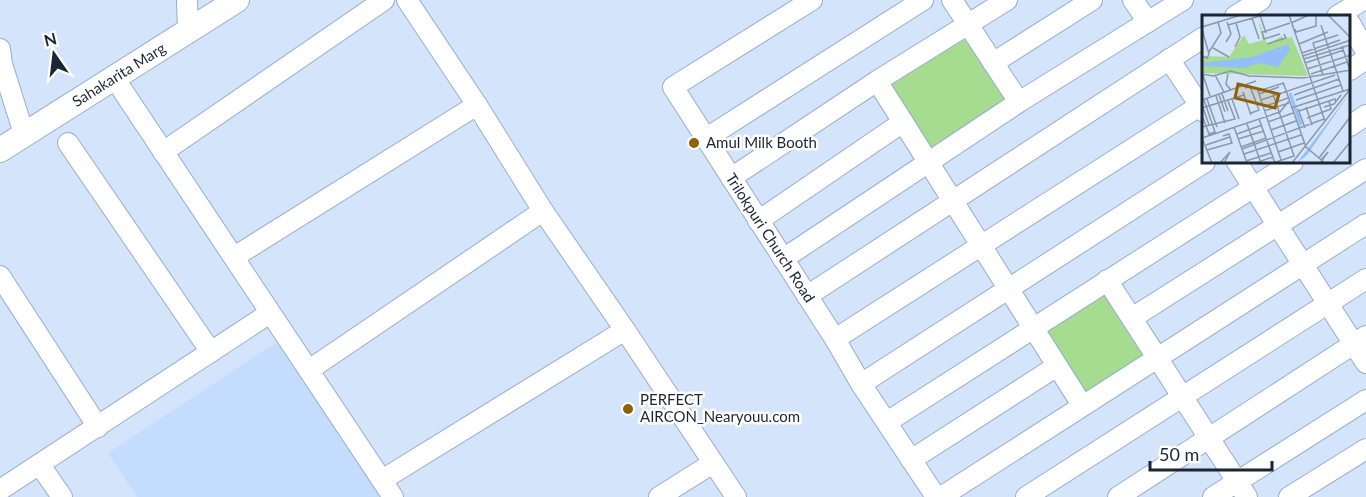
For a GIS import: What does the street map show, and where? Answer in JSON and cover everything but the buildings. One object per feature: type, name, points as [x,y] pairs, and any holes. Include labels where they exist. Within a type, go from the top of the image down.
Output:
[{"type":"street","points":[[187,0],[188,32]]},
{"type":"street","name":"Sahakarita Marg","points":[[0,150],[237,0]]},
{"type":"street","points":[[164,152],[384,0]]},
{"type":"street","points":[[407,0],[477,105],[543,211],[736,497]]},
{"type":"street","name":"Trilokpuri Church Road","points":[[812,0],[673,87],[835,339],[861,384],[936,497]]},
{"type":"street","points":[[705,139],[923,0]]},
{"type":"street","points":[[952,0],[1019,102]]},
{"type":"street","points":[[731,178],[877,81],[1007,0]]},
{"type":"street","points":[[993,63],[1092,0]]},
{"type":"street","points":[[1133,0],[1148,22]]},
{"type":"street","points":[[783,259],[1019,102],[1183,0]]},
{"type":"street","points":[[1237,15],[1261,0]]},
{"type":"street","points":[[1342,14],[1363,0]]},
{"type":"street","points":[[1351,28],[1366,52]]},
{"type":"street","points":[[807,296],[1202,38]]},
{"type":"street","points":[[1,59],[24,134]]},
{"type":"street","points":[[1169,59],[1202,106]]},
{"type":"street","points":[[1351,68],[1366,59]]},
{"type":"street","points":[[115,79],[393,497]]},
{"type":"street","points":[[877,81],[1082,405]]},
{"type":"street","points":[[234,257],[477,105]]},
{"type":"street","points":[[835,339],[981,244],[1202,108]]},
{"type":"street","points":[[1351,125],[1366,115]]},
{"type":"street","points":[[758,221],[903,122]]},
{"type":"street","points":[[68,143],[211,352]]},
{"type":"street","points":[[861,384],[1202,164]]},
{"type":"street","points":[[1238,164],[1329,303],[1360,340],[1366,363]]},
{"type":"street","points":[[887,422],[1290,164]]},
{"type":"street","points":[[1132,318],[1366,169]]},
{"type":"street","points":[[309,370],[543,211]]},
{"type":"street","points":[[941,497],[1366,224]]},
{"type":"street","points":[[0,276],[98,427]]},
{"type":"street","points":[[1026,497],[1366,279]]},
{"type":"street","points":[[1107,280],[1242,489]]},
{"type":"street","points":[[0,490],[270,313]]},
{"type":"street","points":[[382,480],[625,330]]},
{"type":"street","points":[[1118,497],[1360,340]]},
{"type":"street","points":[[911,460],[1057,366]]},
{"type":"street","points":[[1213,497],[1242,489],[1366,400]]},
{"type":"street","points":[[1289,497],[1366,449]]},
{"type":"street","points":[[658,497],[713,463]]},
{"type":"street","points":[[40,465],[62,497]]},
{"type":"shaded area","points":[[277,342],[381,497],[137,497],[108,453]]},
{"type":"green space","points":[[968,32],[1015,103],[933,154],[888,83]]},
{"type":"green space","points":[[1118,278],[1165,349],[1083,401],[1038,329]]},
{"type":"place","name":"Amul Milk Booth","points":[[694,143]]},
{"type":"place","name":"PERFECT AIRCON_Nearyouu.com","points":[[628,409]]}]
